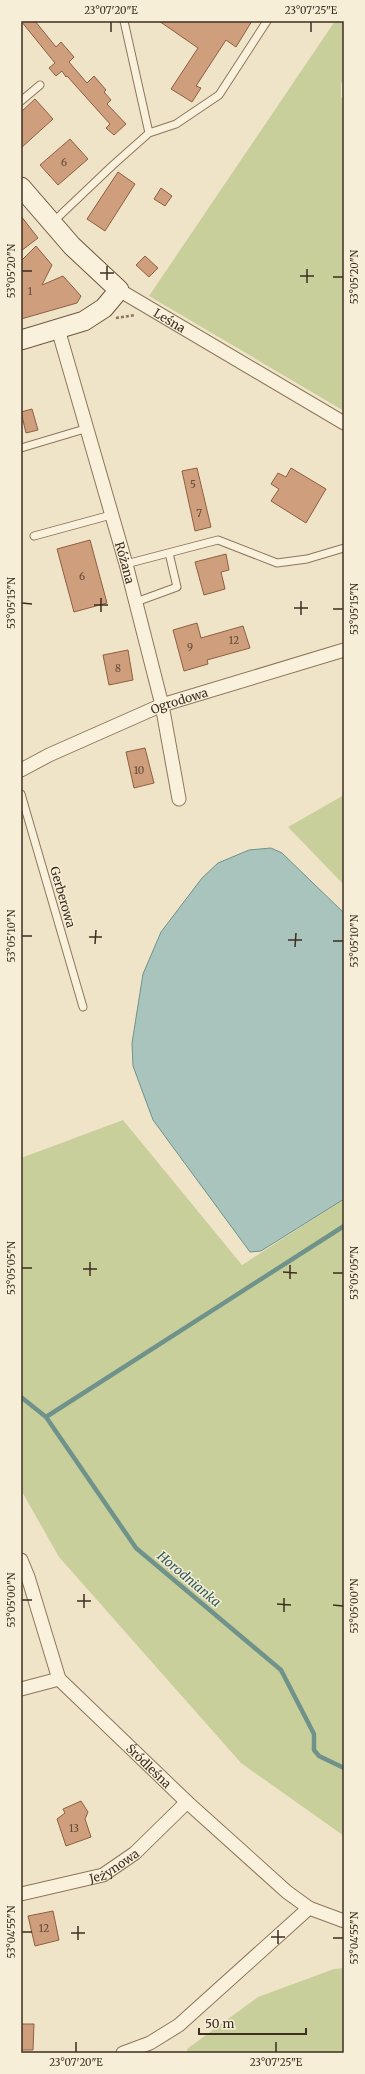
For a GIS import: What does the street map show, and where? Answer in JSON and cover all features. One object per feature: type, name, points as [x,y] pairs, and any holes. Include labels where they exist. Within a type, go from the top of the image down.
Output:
[{"type":"street","name":"Leśna","points":[[21,187],[81,255],[119,290],[344,423]]},
{"type":"street","points":[[21,340],[84,321],[98,313],[119,290]]},
{"type":"street","name":"Różana","points":[[58,330],[88,428],[136,602],[162,705],[179,799]]},
{"type":"street","name":"Ogrodowa","points":[[21,770],[49,755],[162,705],[344,650]]},
{"type":"street","name":"Śródleśna","points":[[21,1560],[28,1577],[59,1679],[187,1802],[287,1892],[310,1908],[344,1921]]},
{"type":"street","points":[[21,1689],[59,1679]]},
{"type":"street","name":"Jeżynowa","points":[[21,1894],[103,1875],[135,1853],[187,1802]]},
{"type":"street","points":[[123,2053],[150,2043],[179,2025],[310,1908]]},
{"type":"lane","points":[[124,21],[149,134]]},
{"type":"lane","points":[[53,222],[112,165],[149,134],[176,124],[219,95],[267,21]]},
{"type":"lane","points":[[21,101],[40,85]]},
{"type":"lane","points":[[21,448],[88,428]]},
{"type":"lane","points":[[34,536],[112,515]]},
{"type":"lane","points":[[126,564],[218,540],[277,563],[307,559],[344,548]]},
{"type":"lane","points":[[136,602],[177,588],[169,553]]},
{"type":"lane","name":"Gerberowa","points":[[21,794],[83,1007]]},
{"type":"green space","points":[[335,21],[344,23],[344,79],[341,84],[341,97],[344,100],[344,411],[149,296]]},
{"type":"green space","points":[[344,795],[344,885],[288,827]]},
{"type":"green space","points":[[123,1120],[242,1265],[344,1199],[344,1836],[241,1763],[59,1557],[21,1490],[21,1158]]},
{"type":"green space","points":[[344,1968],[344,2053],[188,2053],[187,2049],[258,1997],[334,1969]]},
{"type":"water","points":[[271,848],[282,853],[344,913],[344,1199],[261,1251],[250,1252],[153,1120],[133,1066],[132,1043],[143,974],[161,932],[202,878],[218,863],[249,850]]},
{"type":"building","points":[[21,21],[35,21],[56,47],[61,42],[74,57],[69,62],[87,83],[94,76],[106,90],[104,92],[111,100],[107,104],[126,124],[114,135],[106,128],[110,124],[67,76],[66,77],[62,71],[56,76],[49,68],[55,63]]},
{"type":"building","points":[[159,21],[252,21],[236,47],[226,40],[196,86],[201,88],[192,102],[171,89],[198,48]]},
{"type":"building","points":[[35,99],[53,119],[21,148],[21,112]]},
{"type":"building","points":[[70,139],[88,159],[58,185],[40,165]]},
{"type":"building","points":[[118,172],[135,184],[105,231],[87,219]]},
{"type":"building","points":[[161,188],[172,196],[165,206],[154,199]]},
{"type":"building","points":[[21,216],[38,238],[21,251]]},
{"type":"building","points":[[36,246],[52,265],[42,285],[63,276],[81,296],[77,303],[21,319],[21,261]]},
{"type":"building","points":[[145,256],[158,268],[149,277],[136,265]]},
{"type":"building","points":[[32,409],[38,430],[26,433],[21,412]]},
{"type":"building","points":[[197,468],[211,527],[195,531],[182,471]]},
{"type":"building","points":[[291,468],[326,489],[306,523],[271,501],[279,489],[271,484],[278,473],[286,477]]},
{"type":"building","points":[[90,540],[107,603],[74,612],[57,549]]},
{"type":"building","points":[[226,554],[229,570],[221,572],[225,589],[204,595],[195,562]]},
{"type":"building","points":[[197,623],[201,638],[243,626],[250,648],[207,660],[208,664],[184,671],[173,630]]},
{"type":"building","points":[[128,650],[133,680],[109,685],[103,655]]},
{"type":"building","points":[[145,748],[154,783],[134,788],[126,752]]},
{"type":"building","points":[[81,1801],[88,1812],[85,1819],[91,1837],[66,1846],[57,1819],[65,1813],[63,1809]]},
{"type":"building","points":[[53,1911],[59,1940],[35,1946],[28,1916]]},
{"type":"building","points":[[21,2024],[34,2024],[33,2050],[21,2050]]},
{"type":"waterway","points":[[46,1417],[344,1226]]},
{"type":"waterway","name":"Horodnianka","points":[[21,1397],[46,1417],[136,1548],[281,1670],[314,1734],[314,1750],[319,1756],[344,1768]]}]
